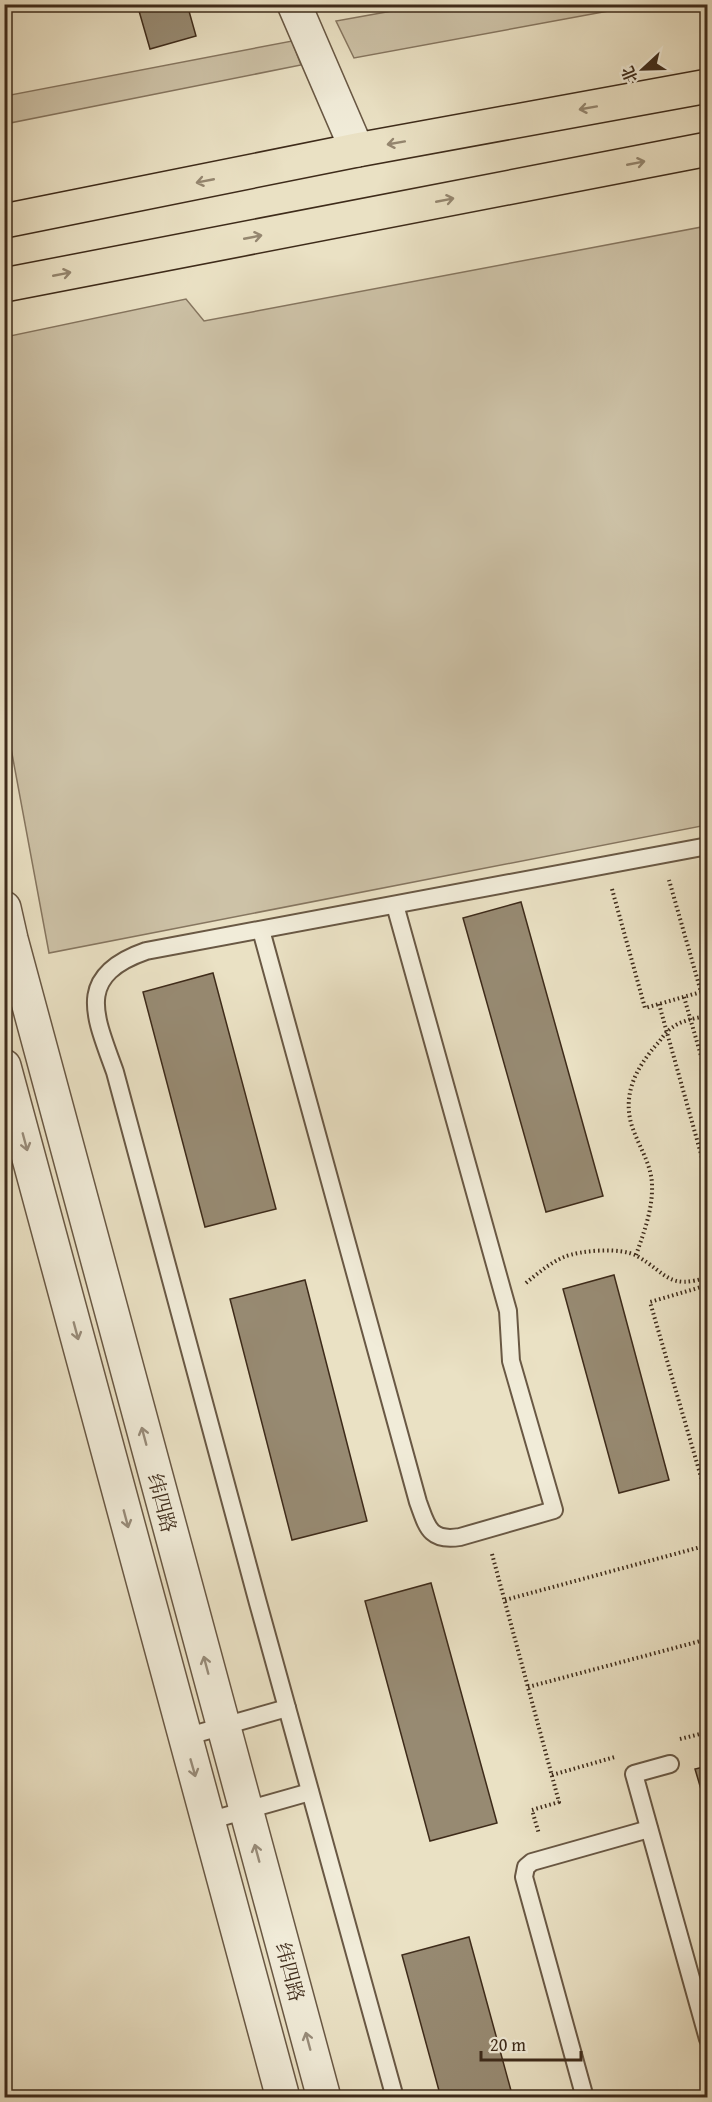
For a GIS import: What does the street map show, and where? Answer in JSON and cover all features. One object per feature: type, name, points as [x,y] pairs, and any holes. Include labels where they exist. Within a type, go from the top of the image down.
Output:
[{"type":"highway","points":[[4,221],[357,150],[708,86]]},
{"type":"highway","points":[[4,285],[708,149]]},
{"type":"street","points":[[294,4],[357,150]]},
{"type":"street","name":"纬四路","points":[[4,909],[10,939],[222,1727],[324,2097]]},
{"type":"street","name":"纬四路","points":[[4,1065],[283,2097]]},
{"type":"lane","points":[[395,2097],[94,1002],[101,981],[113,967],[126,958],[146,951],[708,846]]},
{"type":"lane","points":[[261,930],[418,1502],[428,1529],[438,1537],[449,1539],[554,1510],[511,1361],[505,1297],[394,905]]},
{"type":"lane","points":[[184,1737],[287,1708]]},
{"type":"lane","points":[[670,1764],[634,1774],[708,2039]]},
{"type":"lane","points":[[208,1821],[310,1792]]},
{"type":"lane","points":[[585,2097],[524,1877],[526,1867],[532,1862],[650,1829]]},
{"type":"path","points":[[606,865],[645,1008],[701,993],[662,855]]},
{"type":"path","points":[[684,997],[708,1080]]},
{"type":"path","points":[[658,1004],[708,1179]]},
{"type":"path","points":[[636,1255],[646,1225],[652,1184],[650,1167],[631,1123],[629,1103],[632,1081],[644,1060],[667,1033],[690,1020],[708,1017]]},
{"type":"path","points":[[505,1297],[545,1268],[564,1257],[577,1253],[620,1250],[636,1255],[666,1277],[677,1282],[691,1282],[708,1277]]},
{"type":"path","points":[[708,1285],[650,1302],[708,1501]]},
{"type":"path","points":[[485,1530],[559,1802],[532,1810],[546,1858]]},
{"type":"path","points":[[505,1600],[708,1545]]},
{"type":"path","points":[[528,1687],[708,1639]]},
{"type":"shaded area","points":[[425,5],[641,5],[354,58],[336,21]]},
{"type":"shaded area","points":[[292,41],[301,65],[5,124],[5,96]]},
{"type":"shaded area","points":[[707,226],[707,825],[49,953],[5,716],[5,337],[186,299],[204,321]]},
{"type":"building","points":[[137,4],[187,4],[196,36],[150,49]]},
{"type":"building","points":[[521,902],[603,1196],[546,1212],[463,918]]},
{"type":"building","points":[[213,973],[276,1209],[205,1227],[143,992]]},
{"type":"building","points":[[614,1275],[669,1480],[619,1493],[563,1289]]},
{"type":"building","points":[[305,1280],[367,1521],[292,1540],[230,1299]]},
{"type":"building","points":[[431,1583],[497,1823],[430,1841],[365,1601]]},
{"type":"building","points":[[708,1766],[708,1813],[695,1769]]},
{"type":"building","points":[[469,1937],[513,2098],[441,2098],[402,1955]]}]
